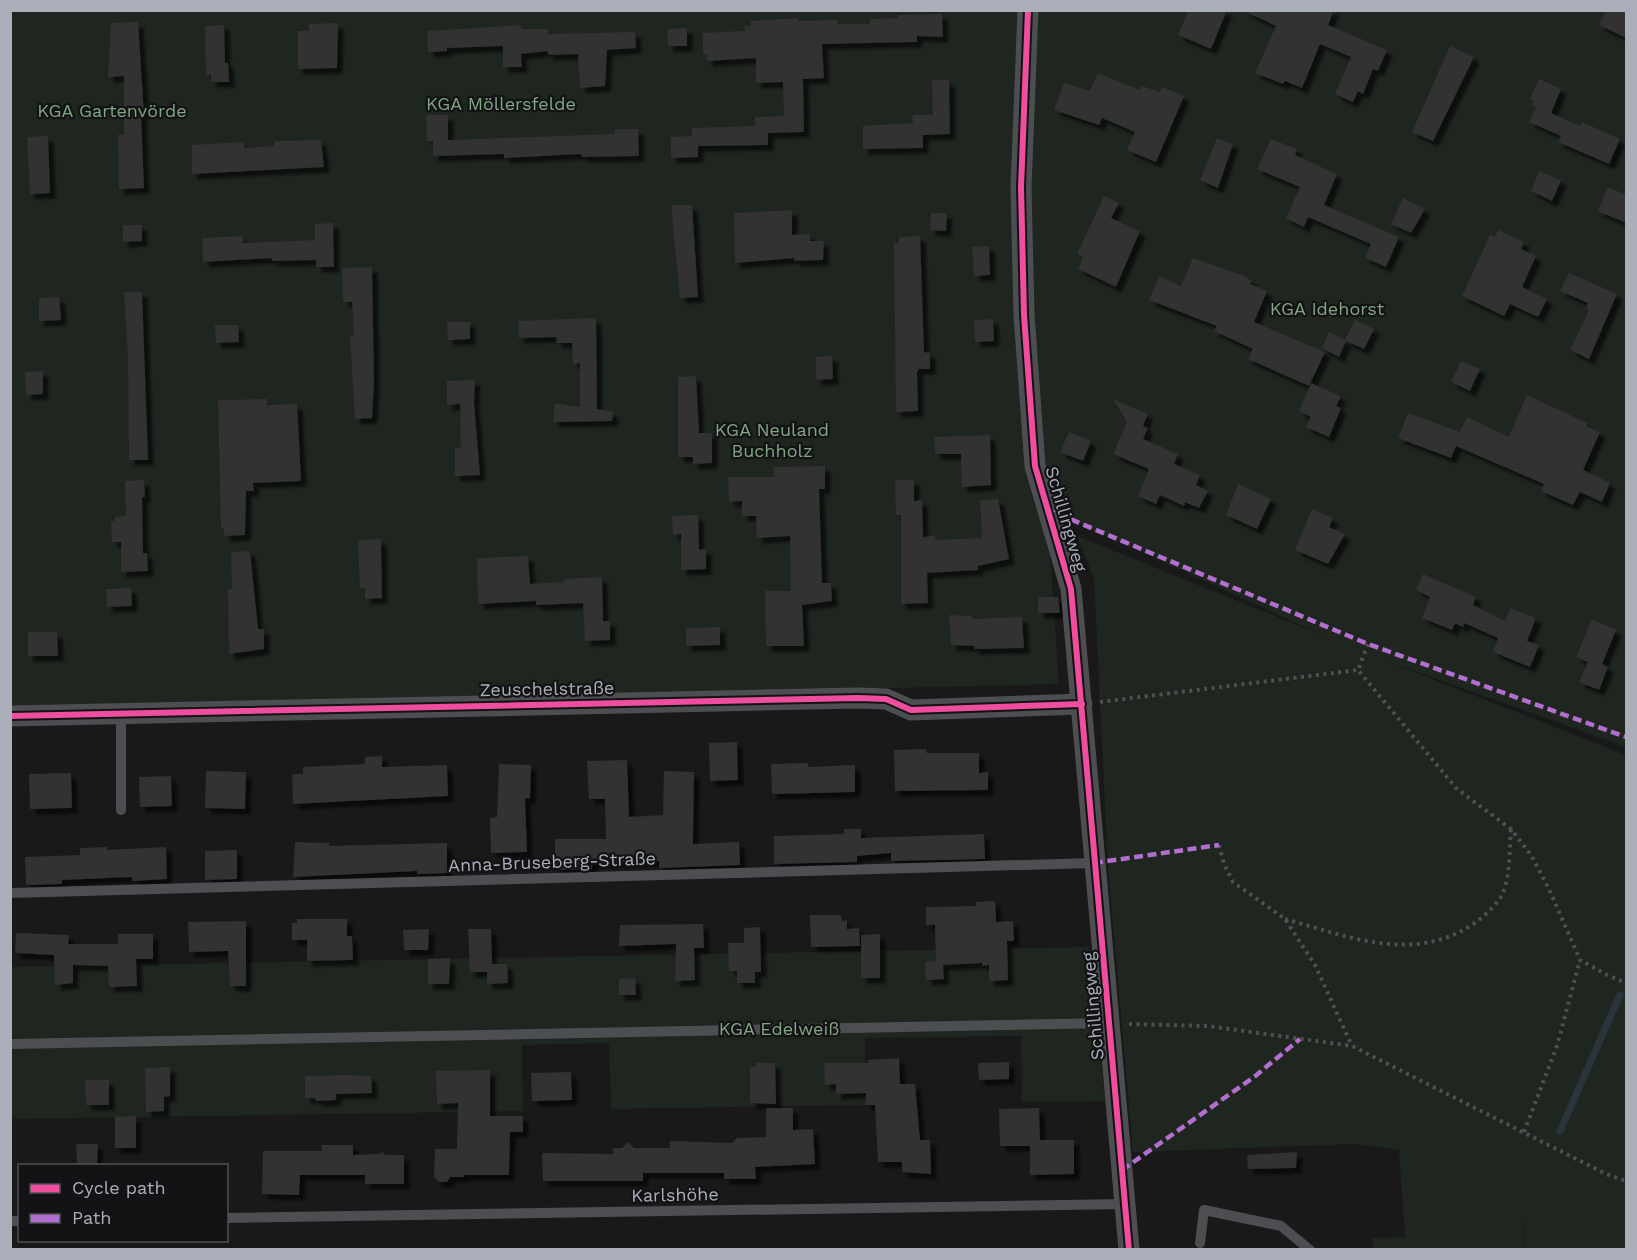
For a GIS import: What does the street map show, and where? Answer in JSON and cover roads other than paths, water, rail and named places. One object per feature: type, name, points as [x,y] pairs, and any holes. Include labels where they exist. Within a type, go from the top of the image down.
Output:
[{"type":"street","name":"Schillingweg","points":[[1028,10],[1021,188],[1024,315],[1035,466],[1071,589],[1129,1250]]},
{"type":"street","name":"Zeuschelstraße","points":[[10,716],[858,698],[886,699],[911,710],[1082,704]]},
{"type":"lane","points":[[121,713],[121,810]]},
{"type":"lane","name":"Anna-Bruseberg-Straße","points":[[10,893],[1094,863]]},
{"type":"lane","points":[[10,1044],[1110,1023]]},
{"type":"lane","name":"Karlshöhe","points":[[228,1218],[1125,1204]]},
{"type":"lane","points":[[1200,1243],[1204,1210],[1281,1226],[1310,1250]]},
{"type":"waterway","points":[[1560,1131],[1620,995]]},
{"type":"park label","name":"KGA Möllersfelde","points":[[501,104]]},
{"type":"park label","name":"KGA Gartenvörde","points":[[112,111]]},
{"type":"park label","name":"KGA Idehorst","points":[[1327,309]]},
{"type":"park label","name":"KGA Neuland Buchholz","points":[[772,440]]},
{"type":"park label","name":"KGA Edelweiß","points":[[779,1029]]}]
